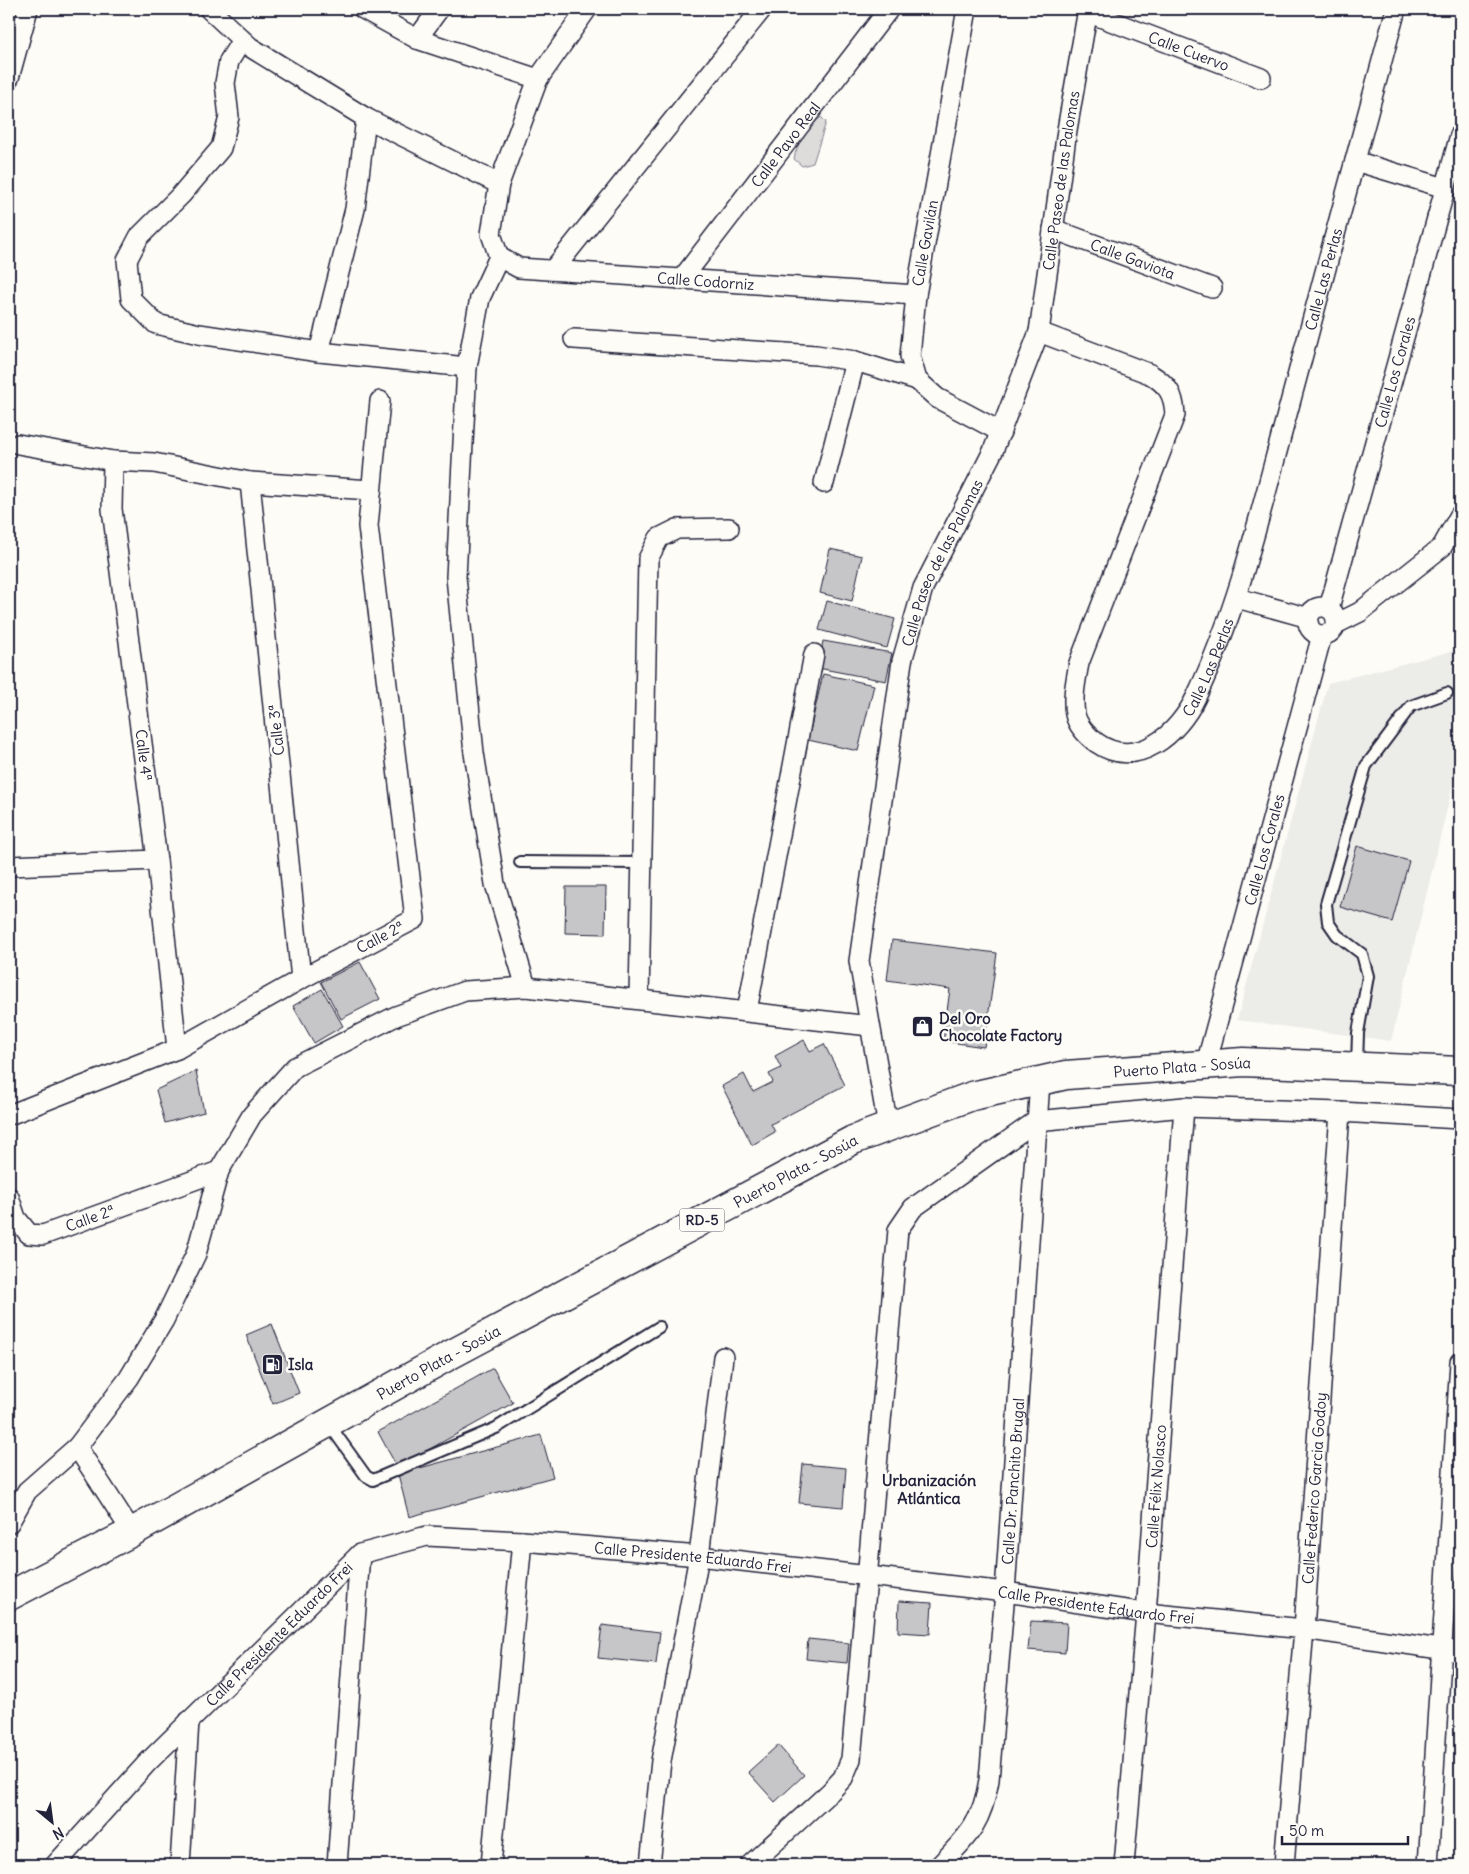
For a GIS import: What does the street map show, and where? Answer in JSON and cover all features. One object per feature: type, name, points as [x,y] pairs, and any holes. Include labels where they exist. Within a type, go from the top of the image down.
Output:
[{"type":"main road","name":"Puerto Plata - Sosúa","points":[[9,1596],[132,1532],[328,1423],[853,1140],[972,1096],[1066,1075],[1243,1062],[1460,1071]]},
{"type":"street","points":[[9,78],[28,9]]},
{"type":"street","points":[[209,9],[250,47],[366,118],[498,184]]},
{"type":"street","points":[[363,9],[417,39],[538,79]]},
{"type":"street","points":[[417,39],[439,9]]},
{"type":"street","points":[[526,987],[495,884],[474,753],[456,577],[467,366],[480,298],[499,257],[491,234],[498,184],[538,79],[586,9]]},
{"type":"street","points":[[553,270],[762,9]]},
{"type":"street","name":"Calle Pavo Real","points":[[681,280],[889,9]]},
{"type":"street","name":"Calle Gavilán","points":[[967,9],[916,295],[910,356],[918,380],[937,398],[1001,432]]},
{"type":"street","name":"Calle Las Perlas","points":[[1039,332],[1150,374],[1164,383],[1174,398],[1175,415],[1079,663],[1074,691],[1075,717],[1089,738],[1109,752],[1138,752],[1163,740],[1182,721],[1196,697],[1237,598],[1396,9]]},
{"type":"street","name":"Calle Cuervo","points":[[1088,10],[1261,78]]},
{"type":"street","name":"Calle Paseo de las Palomas","points":[[888,1127],[858,962],[902,661],[923,588],[1001,432],[1039,332],[1053,229],[1088,10]]},
{"type":"street","points":[[242,40],[229,61],[225,83],[229,116],[221,148],[181,195],[139,237],[127,260],[131,299],[156,324],[199,334],[319,352],[467,366]]},
{"type":"street","points":[[319,352],[355,209],[366,118]]},
{"type":"street","name":"Calle Los Corales","points":[[1206,1064],[1329,622],[1460,135]]},
{"type":"street","points":[[1355,161],[1445,188]]},
{"type":"street","name":"Calle Gaviota","points":[[1053,229],[1212,288]]},
{"type":"street","name":"Calle Codorniz","points":[[499,257],[519,268],[916,295]]},
{"type":"street","points":[[574,339],[816,355],[855,361],[918,380]]},
{"type":"street","points":[[824,483],[855,361]]},
{"type":"street","points":[[18,444],[113,461],[154,463],[250,482],[371,490],[380,401]]},
{"type":"street","name":"Calle 4ª","points":[[113,461],[112,509],[157,860],[176,1049]]},
{"type":"street","name":"Calle 3ª","points":[[250,482],[301,979]]},
{"type":"street","name":"Calle 2ª","points":[[9,1115],[176,1049],[301,979],[415,919],[368,526],[371,490]]},
{"type":"street","points":[[1237,598],[1309,618],[1316,608],[1329,622],[1360,612],[1451,547],[1460,515]]},
{"type":"street","points":[[639,998],[648,559],[659,538],[677,529],[729,528]]},
{"type":"street","points":[[746,1011],[814,654]]},
{"type":"street","points":[[9,866],[157,860]]},
{"type":"street","points":[[9,1523],[27,1492],[78,1448],[129,1378],[164,1320],[196,1254],[218,1171],[252,1115],[295,1068],[396,1016],[465,990],[526,987],[639,998],[870,1026]]},
{"type":"street","name":"Calle Dr. Panchito Brugal","points":[[940,1865],[974,1829],[985,1804],[1005,1592],[1040,1081]]},
{"type":"street","points":[[750,1865],[831,1791],[843,1778],[851,1759],[898,1230],[913,1208],[1036,1121],[1184,1107],[1340,1112],[1460,1119]]},
{"type":"street","name":"Calle Félix Nolasco","points":[[1124,1865],[1146,1614],[1184,1107]]},
{"type":"street","name":"Calle Federico Garcia Godoy","points":[[1284,1865],[1304,1629],[1340,1112]]},
{"type":"street","name":"Calle 2ª","points":[[9,1197],[16,1218],[29,1234],[43,1235],[218,1171]]},
{"type":"street","points":[[650,1865],[661,1761],[700,1556],[723,1357]]},
{"type":"street","points":[[1428,1865],[1460,1362]]},
{"type":"street","points":[[78,1448],[132,1532]]},
{"type":"street","name":"Calle Presidente Eduardo Frei","points":[[55,1865],[148,1762],[360,1554],[427,1536],[522,1541],[700,1556],[1005,1592],[1146,1614],[1304,1629],[1460,1652]]},
{"type":"street","points":[[491,1865],[522,1541]]},
{"type":"street","points":[[337,1865],[360,1554]]},
{"type":"street","points":[[180,1865],[189,1721]]},
{"type":"lane","points":[[1356,1066],[1358,1033],[1368,976],[1362,954],[1337,935],[1328,922],[1326,904],[1366,766],[1410,706],[1447,693]]},
{"type":"lane","points":[[520,862],[642,863]]},
{"type":"lane","points":[[328,1423],[366,1476],[373,1480],[496,1428],[659,1327]]},
{"type":"shaded area","points":[[821,117],[826,122],[813,163],[802,166],[794,159],[797,147],[812,125]]},
{"type":"shaded area","points":[[1460,649],[1460,755],[1391,1041],[1237,1020],[1328,683]]},
{"type":"building","points":[[830,549],[862,556],[852,601],[820,593]]},
{"type":"building","points":[[827,601],[895,619],[887,648],[819,630]]},
{"type":"building","points":[[823,641],[892,653],[886,681],[818,668]]},
{"type":"building","points":[[823,674],[874,685],[858,751],[808,740]]},
{"type":"building","points":[[1357,846],[1409,861],[1392,922],[1340,907]]},
{"type":"building","points":[[566,887],[606,887],[605,934],[565,933]]},
{"type":"building","points":[[892,940],[997,953],[984,1047],[943,1041],[950,989],[887,980]]},
{"type":"building","points":[[360,962],[380,999],[341,1019],[321,982]]},
{"type":"building","points":[[322,989],[343,1026],[314,1043],[293,1006]]},
{"type":"building","points":[[804,1040],[810,1051],[824,1044],[845,1085],[771,1124],[775,1132],[752,1145],[722,1086],[744,1074],[753,1092],[773,1082],[769,1074],[781,1068],[775,1056]]},
{"type":"building","points":[[196,1071],[204,1112],[165,1123],[156,1090]]},
{"type":"building","name":"Isla","points":[[272,1324],[299,1393],[273,1404],[246,1335]]},
{"type":"building","points":[[493,1368],[513,1403],[397,1467],[378,1432]]},
{"type":"building","points":[[541,1435],[553,1477],[409,1517],[398,1474]]},
{"type":"building","points":[[803,1464],[846,1468],[843,1507],[799,1503]]},
{"type":"building","points":[[899,1601],[932,1603],[930,1634],[898,1632]]},
{"type":"building","points":[[1031,1621],[1067,1623],[1065,1653],[1028,1650]]},
{"type":"building","points":[[602,1625],[660,1632],[656,1664],[598,1658]]},
{"type":"building","points":[[808,1639],[849,1643],[847,1663],[806,1659]]},
{"type":"building","points":[[778,1745],[804,1775],[775,1802],[748,1772]]},
{"type":"place","name":"Del Oro Chocolate Factory","points":[[923,1027]]},
{"type":"place","name":"Isla","points":[[272,1364]]},
{"type":"district","name":"Urbanización Atlántica","points":[[929,1489]]}]
